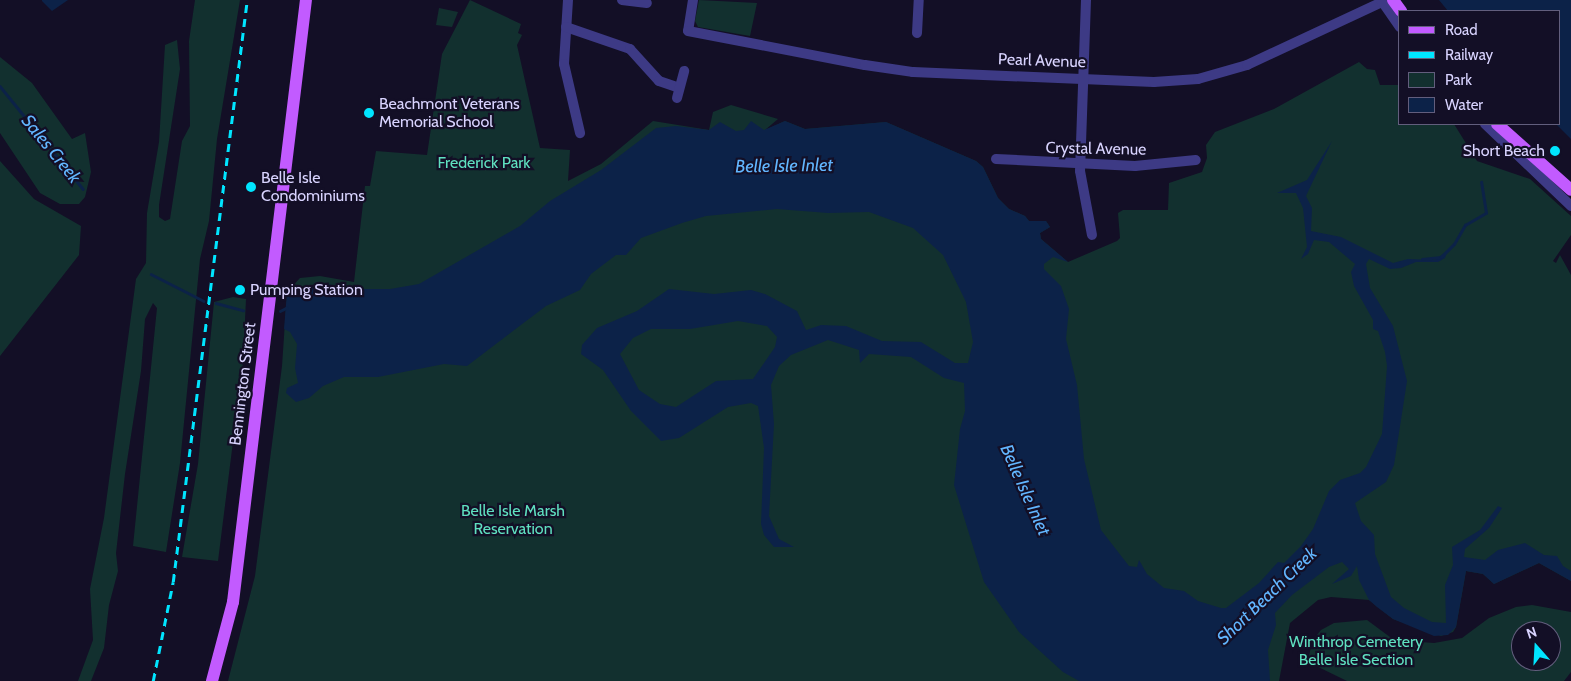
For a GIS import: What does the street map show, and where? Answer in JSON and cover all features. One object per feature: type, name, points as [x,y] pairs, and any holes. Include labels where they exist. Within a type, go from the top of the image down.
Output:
[{"type":"main road","name":"Bennington Street","points":[[212,681],[233,602],[306,0]]},
{"type":"main road","points":[[1385,1],[1399,10]]},
{"type":"main road","points":[[1498,125],[1571,190]]},
{"type":"street","points":[[568,0],[564,68],[580,133]]},
{"type":"street","points":[[622,0],[647,3]]},
{"type":"street","name":"Pearl Avenue","points":[[693,0],[688,31],[884,69],[1161,82],[1221,74],[1265,58],[1385,1]]},
{"type":"street","points":[[917,33],[919,0]]},
{"type":"street","points":[[1086,0],[1080,164],[1092,235]]},
{"type":"street","points":[[1385,1],[1398,24]]},
{"type":"street","points":[[566,27],[630,49],[661,82],[678,93],[684,71]]},
{"type":"street","points":[[1486,125],[1571,206]]},
{"type":"street","name":"Crystal Avenue","points":[[996,159],[1140,165],[1196,160]]},
{"type":"green space","points":[[195,0],[240,0],[217,139],[209,221],[200,259],[180,463],[166,552],[133,546],[157,308],[153,303],[145,319],[141,371],[125,474],[116,553],[118,571],[109,605],[104,648],[91,681],[78,681],[93,640],[90,589],[104,518],[136,279],[146,263],[147,213],[159,142],[165,45],[177,40],[180,69],[159,205],[159,217],[165,221],[170,219],[182,141],[190,126],[189,41]]},
{"type":"green space","points":[[470,0],[521,24],[518,33],[522,35],[517,45],[540,148],[570,150],[568,181],[601,164],[653,121],[709,130],[713,112],[731,105],[778,119],[765,130],[785,121],[805,129],[886,122],[976,161],[983,167],[998,198],[1009,209],[1025,216],[1029,221],[1046,221],[1050,227],[1040,233],[1041,239],[1068,262],[1117,241],[1120,238],[1118,213],[1123,210],[1168,210],[1169,183],[1202,172],[1207,158],[1206,145],[1215,132],[1274,109],[1359,62],[1367,69],[1375,70],[1380,85],[1398,85],[1398,125],[1455,125],[1477,161],[1530,179],[1571,216],[1571,235],[1553,261],[1556,263],[1560,255],[1571,275],[1571,581],[1539,563],[1494,584],[1483,574],[1466,571],[1456,627],[1453,632],[1441,636],[1393,619],[1369,600],[1331,597],[1318,600],[1290,623],[1279,681],[228,681],[255,576],[282,366],[287,292],[300,278],[320,276],[354,282],[365,186],[370,186],[376,151],[427,155],[442,54]]},
{"type":"green space","points":[[699,0],[757,3],[750,36],[698,27],[695,21]]},
{"type":"green space","points":[[439,8],[458,12],[452,27],[436,25]]},
{"type":"green space","points":[[0,57],[32,83],[72,139],[85,133],[91,172],[85,197],[79,204],[60,204],[40,193],[0,133]]},
{"type":"green space","points":[[0,161],[34,199],[81,226],[79,255],[0,356]]},
{"type":"green space","points":[[233,297],[246,299],[243,362],[218,561],[182,557],[198,464],[214,302]]},
{"type":"green space","name":"Winthrop Cemetery Belle Isle Section","points":[[1532,605],[1571,612],[1571,672],[1564,681],[1347,681],[1308,662],[1312,641],[1321,630],[1334,623],[1367,620],[1394,640],[1434,643],[1462,638],[1489,618],[1516,607]]},
{"type":"water","points":[[42,0],[68,0],[52,11],[42,1]]},
{"type":"water","points":[[1439,0],[1571,0],[1571,139],[1557,125],[1561,125],[1561,10],[1447,10]]},
{"type":"water","name":"Belle Isle Inlet","points":[[751,121],[764,130],[785,121],[805,129],[886,122],[976,161],[983,167],[998,198],[1009,209],[1025,216],[1029,221],[1046,221],[1050,227],[1040,233],[1041,239],[1068,262],[1053,257],[1044,264],[1044,269],[1061,286],[1069,309],[1066,339],[1077,385],[1084,459],[1101,530],[1129,566],[1137,567],[1139,560],[1147,574],[1164,588],[1184,591],[1198,601],[1221,608],[1226,608],[1259,583],[1278,562],[1284,563],[1301,546],[1313,529],[1329,491],[1340,480],[1360,473],[1366,467],[1382,434],[1387,366],[1385,352],[1378,331],[1373,329],[1373,320],[1354,286],[1351,272],[1355,264],[1329,242],[1314,240],[1308,254],[1301,259],[1307,247],[1303,208],[1296,193],[1277,193],[1307,180],[1332,141],[1306,196],[1312,208],[1311,231],[1341,237],[1393,263],[1408,259],[1435,260],[1448,250],[1445,258],[1438,262],[1416,262],[1401,268],[1390,269],[1369,259],[1366,264],[1370,288],[1393,326],[1407,381],[1394,465],[1386,482],[1355,503],[1361,521],[1374,535],[1375,554],[1391,597],[1404,608],[1432,622],[1446,623],[1445,585],[1453,565],[1452,547],[1480,530],[1498,506],[1502,508],[1489,528],[1465,549],[1464,557],[1485,560],[1498,550],[1525,543],[1544,555],[1557,556],[1563,566],[1571,571],[1571,581],[1539,563],[1494,584],[1483,574],[1466,571],[1456,627],[1448,635],[1434,636],[1393,619],[1369,600],[1359,580],[1357,566],[1351,576],[1332,584],[1349,569],[1342,562],[1329,567],[1292,595],[1275,613],[1276,625],[1268,650],[1270,681],[1079,681],[1063,672],[1019,632],[984,582],[954,485],[960,429],[965,411],[964,383],[944,378],[911,357],[869,354],[860,363],[859,350],[828,340],[791,355],[779,366],[771,385],[774,424],[769,516],[779,539],[794,547],[774,547],[764,535],[761,524],[764,448],[758,406],[751,403],[728,407],[679,438],[661,441],[631,411],[603,370],[581,354],[582,345],[597,328],[637,311],[669,289],[714,294],[751,290],[765,294],[797,311],[806,330],[821,325],[846,326],[882,341],[921,342],[955,363],[968,363],[973,342],[966,302],[943,255],[913,228],[869,212],[828,213],[777,209],[706,216],[682,223],[641,238],[626,255],[616,255],[591,274],[580,290],[546,306],[467,366],[444,364],[378,377],[344,377],[323,386],[309,398],[296,402],[286,393],[287,388],[298,383],[295,368],[297,344],[290,332],[284,329],[287,292],[294,287],[304,292],[322,283],[353,289],[390,289],[419,284],[520,226],[550,201],[601,170],[656,128],[676,126],[709,130],[720,122],[736,131],[744,130]],"holes":[[[738,321],[767,326],[777,337],[775,347],[753,379],[716,381],[676,407],[660,404],[639,390],[620,354],[633,338],[651,329],[690,329]]]},
{"type":"waterway","name":"Sales Creek","points":[[0,86],[83,189]]},
{"type":"waterway","name":"Short Beach Creek","points":[[1422,259],[1441,257],[1454,244],[1465,225],[1486,213],[1481,182]]},
{"type":"waterway","name":"Sales Creek","points":[[151,274],[204,301]]},
{"type":"waterway","name":"Sales Creek","points":[[216,303],[243,310]]},
{"type":"waterway","name":"Sales Creek","points":[[280,311],[286,308]]},
{"type":"railway","points":[[153,681],[173,582],[247,0]]},
{"type":"place","name":"Beachmont Veterans Memorial School","points":[[369,113]]},
{"type":"place","name":"Short Beach","points":[[1555,151]]},
{"type":"place","name":"Belle Isle Condominiums","points":[[251,187]]},
{"type":"place","name":"Pumping Station","points":[[240,290]]},
{"type":"park label","name":"Frederick Park","points":[[484,163]]},
{"type":"park label","name":"Belle Isle Marsh Reservation","points":[[513,520]]}]
